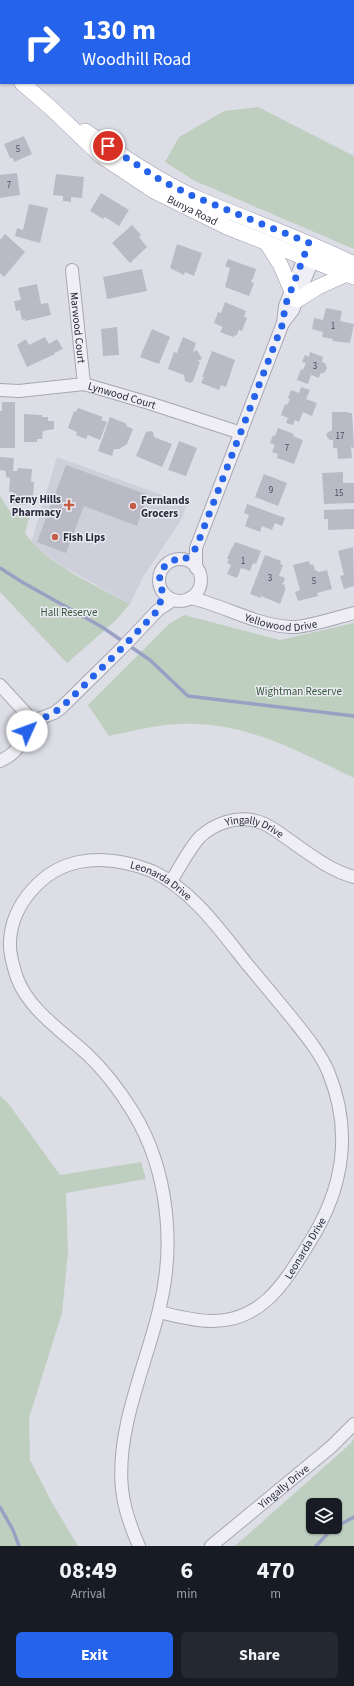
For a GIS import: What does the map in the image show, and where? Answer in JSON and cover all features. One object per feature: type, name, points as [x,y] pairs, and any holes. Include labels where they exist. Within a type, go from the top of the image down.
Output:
[{"type":"main road","name":"Bunya Road","points":[[23,84],[52,109],[100,155],[154,192],[227,227],[266,242],[311,252]]},
{"type":"main road","name":"Bunya Road","points":[[52,109],[162,181],[352,272]]},
{"type":"main road","points":[[266,242],[280,264],[294,295],[318,288],[352,272]]},
{"type":"street","points":[[196,568],[196,548],[283,323],[285,306],[294,295],[311,252]]},
{"type":"street","name":"Marwood Court","points":[[72,270],[84,384]]},
{"type":"street","name":"Lynwood Court","points":[[0,390],[19,391],[84,384],[149,403],[240,433]]},
{"type":"street","points":[[184,560],[196,548]]},
{"type":"street","points":[[178,559],[184,560],[193,564],[196,568],[199,574],[199,587],[190,598],[178,601],[168,596],[159,582],[161,570],[169,562],[178,559]]},
{"type":"street","name":"Yellowood Drive","points":[[199,587],[210,602]]},
{"type":"street","points":[[0,761],[14,754],[20,746],[32,722],[48,716],[61,708],[122,648],[158,610],[168,596]]},
{"type":"street","name":"Yellowood Drive","points":[[190,598],[210,602],[223,609],[261,623],[292,627],[354,613]]},
{"type":"street","points":[[0,685],[32,722]]},
{"type":"street","name":"Yingally Drive","points":[[171,881],[198,838],[223,822],[240,820],[257,820],[274,829],[331,869],[354,877]]},
{"type":"street","name":"Leonarda Drive","points":[[139,1546],[126,1510],[122,1488],[122,1454],[129,1417],[159,1312],[166,1278],[168,1250],[166,1214],[157,1168],[149,1145],[137,1119],[123,1095],[105,1072],[27,999],[17,980],[11,957],[10,941],[13,925],[30,892],[45,877],[75,862],[91,860],[128,863],[149,870],[171,881],[189,896],[213,922],[310,1041],[327,1070],[340,1111],[342,1157],[335,1192],[317,1232],[289,1276],[274,1294],[260,1305],[243,1315],[225,1320],[207,1321],[159,1312]]},
{"type":"street","name":"Yingally Drive","points":[[211,1546],[331,1447],[354,1424]]},
{"type":"shaded area","points":[[57,457],[187,504],[181,520],[143,577],[130,604],[59,564],[31,543]]},
{"type":"green space","points":[[258,107],[354,156],[354,249],[195,181],[165,162],[179,137],[224,111]]},
{"type":"green space","name":"Hall Reserve","points":[[0,496],[11,513],[30,515],[25,533],[45,554],[58,564],[88,582],[130,604],[115,621],[67,663],[0,592]]},
{"type":"green space","name":"Wightman Reserve","points":[[184,615],[280,640],[354,623],[354,778],[269,739],[225,727],[202,724],[178,724],[144,728],[109,736],[88,705],[169,624]]},
{"type":"green space","points":[[0,1096],[8,1103],[60,1175],[141,1162],[146,1179],[66,1193],[68,1252],[62,1313],[29,1418],[30,1460],[51,1501],[78,1546],[0,1546]]},
{"type":"green space","points":[[354,1438],[354,1546],[235,1546],[350,1444]]},
{"type":"building","points":[[24,136],[32,154],[14,162],[13,158],[10,158],[4,144]]},
{"type":"building","points":[[17,173],[20,195],[0,198],[0,175]]},
{"type":"building","points":[[56,174],[84,177],[82,198],[71,197],[71,202],[63,201],[63,196],[53,195]]},
{"type":"building","points":[[101,193],[129,210],[119,226],[105,217],[103,219],[90,211]]},
{"type":"building","points":[[29,204],[48,208],[40,243],[15,236],[17,228],[23,230]]},
{"type":"building","points":[[132,225],[141,235],[139,237],[147,247],[130,263],[112,243]]},
{"type":"building","points":[[5,234],[25,252],[4,277],[0,273],[0,240]]},
{"type":"building","points":[[177,244],[202,253],[194,276],[185,272],[184,275],[170,268]]},
{"type":"building","points":[[228,259],[256,269],[251,282],[254,283],[249,296],[225,287],[230,268],[225,266]]},
{"type":"building","points":[[142,269],[147,291],[107,299],[103,277]]},
{"type":"building","points":[[37,284],[41,304],[48,303],[51,315],[25,321],[25,319],[22,320],[20,310],[16,311],[14,301],[21,300],[18,288]]},
{"type":"building","points":[[225,302],[246,311],[244,317],[247,318],[242,331],[239,330],[236,336],[234,335],[233,337],[220,332],[223,327],[214,323],[218,312],[221,313]]},
{"type":"building","points":[[326,308],[342,311],[340,321],[354,324],[350,343],[332,341],[333,339],[322,337],[323,332],[312,329],[314,318],[323,320]]},
{"type":"building","points":[[117,327],[119,355],[103,356],[101,329]]},
{"type":"building","points":[[152,329],[170,337],[159,364],[140,357]]},
{"type":"building","points":[[45,337],[49,344],[57,339],[63,349],[27,367],[17,345],[26,339],[29,345]]},
{"type":"building","points":[[183,337],[196,343],[193,352],[197,350],[202,359],[197,361],[200,362],[193,381],[190,383],[185,381],[184,375],[168,369],[174,352],[177,353]]},
{"type":"building","points":[[212,351],[235,360],[226,387],[221,385],[219,390],[201,383]]},
{"type":"building","points":[[310,352],[323,357],[322,362],[325,363],[327,368],[325,372],[320,374],[319,378],[311,375],[308,384],[297,380],[301,369],[303,370],[306,363],[302,362],[305,355],[309,357]]},
{"type":"building","points":[[301,387],[310,390],[306,399],[317,403],[312,416],[303,412],[299,422],[295,420],[293,425],[286,423],[288,418],[281,415],[285,404],[287,405],[290,399],[288,398],[291,390],[299,393]]},
{"type":"building","points":[[2,402],[15,402],[15,448],[0,448],[0,411],[2,411]]},
{"type":"building","points":[[78,408],[103,417],[101,420],[107,422],[100,440],[88,435],[86,439],[76,435],[77,432],[68,428],[74,411],[76,412]]},
{"type":"building","points":[[332,412],[352,413],[354,448],[351,447],[352,458],[338,459],[337,448],[333,448],[333,440],[330,440],[327,437],[326,434],[332,431]]},
{"type":"building","points":[[24,414],[42,415],[42,417],[48,417],[48,421],[54,421],[54,429],[43,431],[42,439],[37,439],[37,442],[24,442]]},
{"type":"building","points":[[110,417],[127,424],[126,426],[133,429],[127,444],[119,449],[114,449],[112,456],[98,451]]},
{"type":"building","points":[[278,428],[294,434],[293,436],[303,440],[294,464],[277,458],[278,454],[272,452],[275,445],[270,443]]},
{"type":"building","points":[[146,432],[153,432],[154,437],[172,444],[162,467],[136,456]]},
{"type":"building","points":[[179,441],[197,448],[186,476],[168,470]]},
{"type":"building","points":[[0,457],[14,458],[13,471],[17,471],[18,468],[32,469],[31,482],[34,482],[33,496],[30,495],[30,498],[28,498],[27,505],[12,504],[13,492],[9,492],[10,478],[6,477],[6,471],[0,470]]},
{"type":"building","points":[[66,465],[148,495],[137,526],[84,506],[66,553],[37,542]]},
{"type":"building","points":[[343,472],[343,483],[354,483],[354,503],[324,504],[322,473]]},
{"type":"building","points":[[264,474],[287,483],[278,506],[255,497]]},
{"type":"building","points":[[247,504],[285,518],[282,526],[275,523],[272,530],[262,526],[260,532],[245,526],[249,515],[244,513]]},
{"type":"building","points":[[354,509],[354,529],[328,530],[328,519],[324,519],[324,510]]},
{"type":"building","points":[[235,542],[261,551],[256,564],[253,563],[250,571],[241,568],[237,578],[227,574],[231,565],[227,563],[229,559],[227,559]]},
{"type":"building","points":[[353,547],[354,586],[344,589],[340,576],[344,575],[338,551]]},
{"type":"building","points":[[265,555],[281,561],[280,564],[283,565],[279,576],[284,577],[285,580],[282,584],[285,585],[284,587],[286,588],[280,604],[261,596],[261,598],[250,594]]},
{"type":"building","points":[[309,561],[310,565],[313,564],[315,570],[319,572],[327,570],[332,589],[317,593],[318,596],[298,601],[295,592],[300,590],[293,565]]},
{"type":"waterway","points":[[0,568],[102,627],[150,660],[188,696],[354,716]]},
{"type":"waterway","points":[[0,1507],[13,1530],[19,1546]]},
{"type":"waterway","points":[[316,1546],[332,1529],[354,1517]]},
{"type":"place","name":"Ferny Hills Pharmacy","points":[[69,505]]},
{"type":"place","name":"Fernlands Grocers","points":[[133,506]]},
{"type":"place","name":"Fish Lips","points":[[55,537]]},
{"type":"route","points":[[27,731],[32,722],[48,716],[61,708],[158,610],[163,593],[159,582],[161,570],[169,562],[178,559],[184,560],[196,548],[283,323],[285,306],[309,243],[193,196],[162,181],[108,146]]}]
